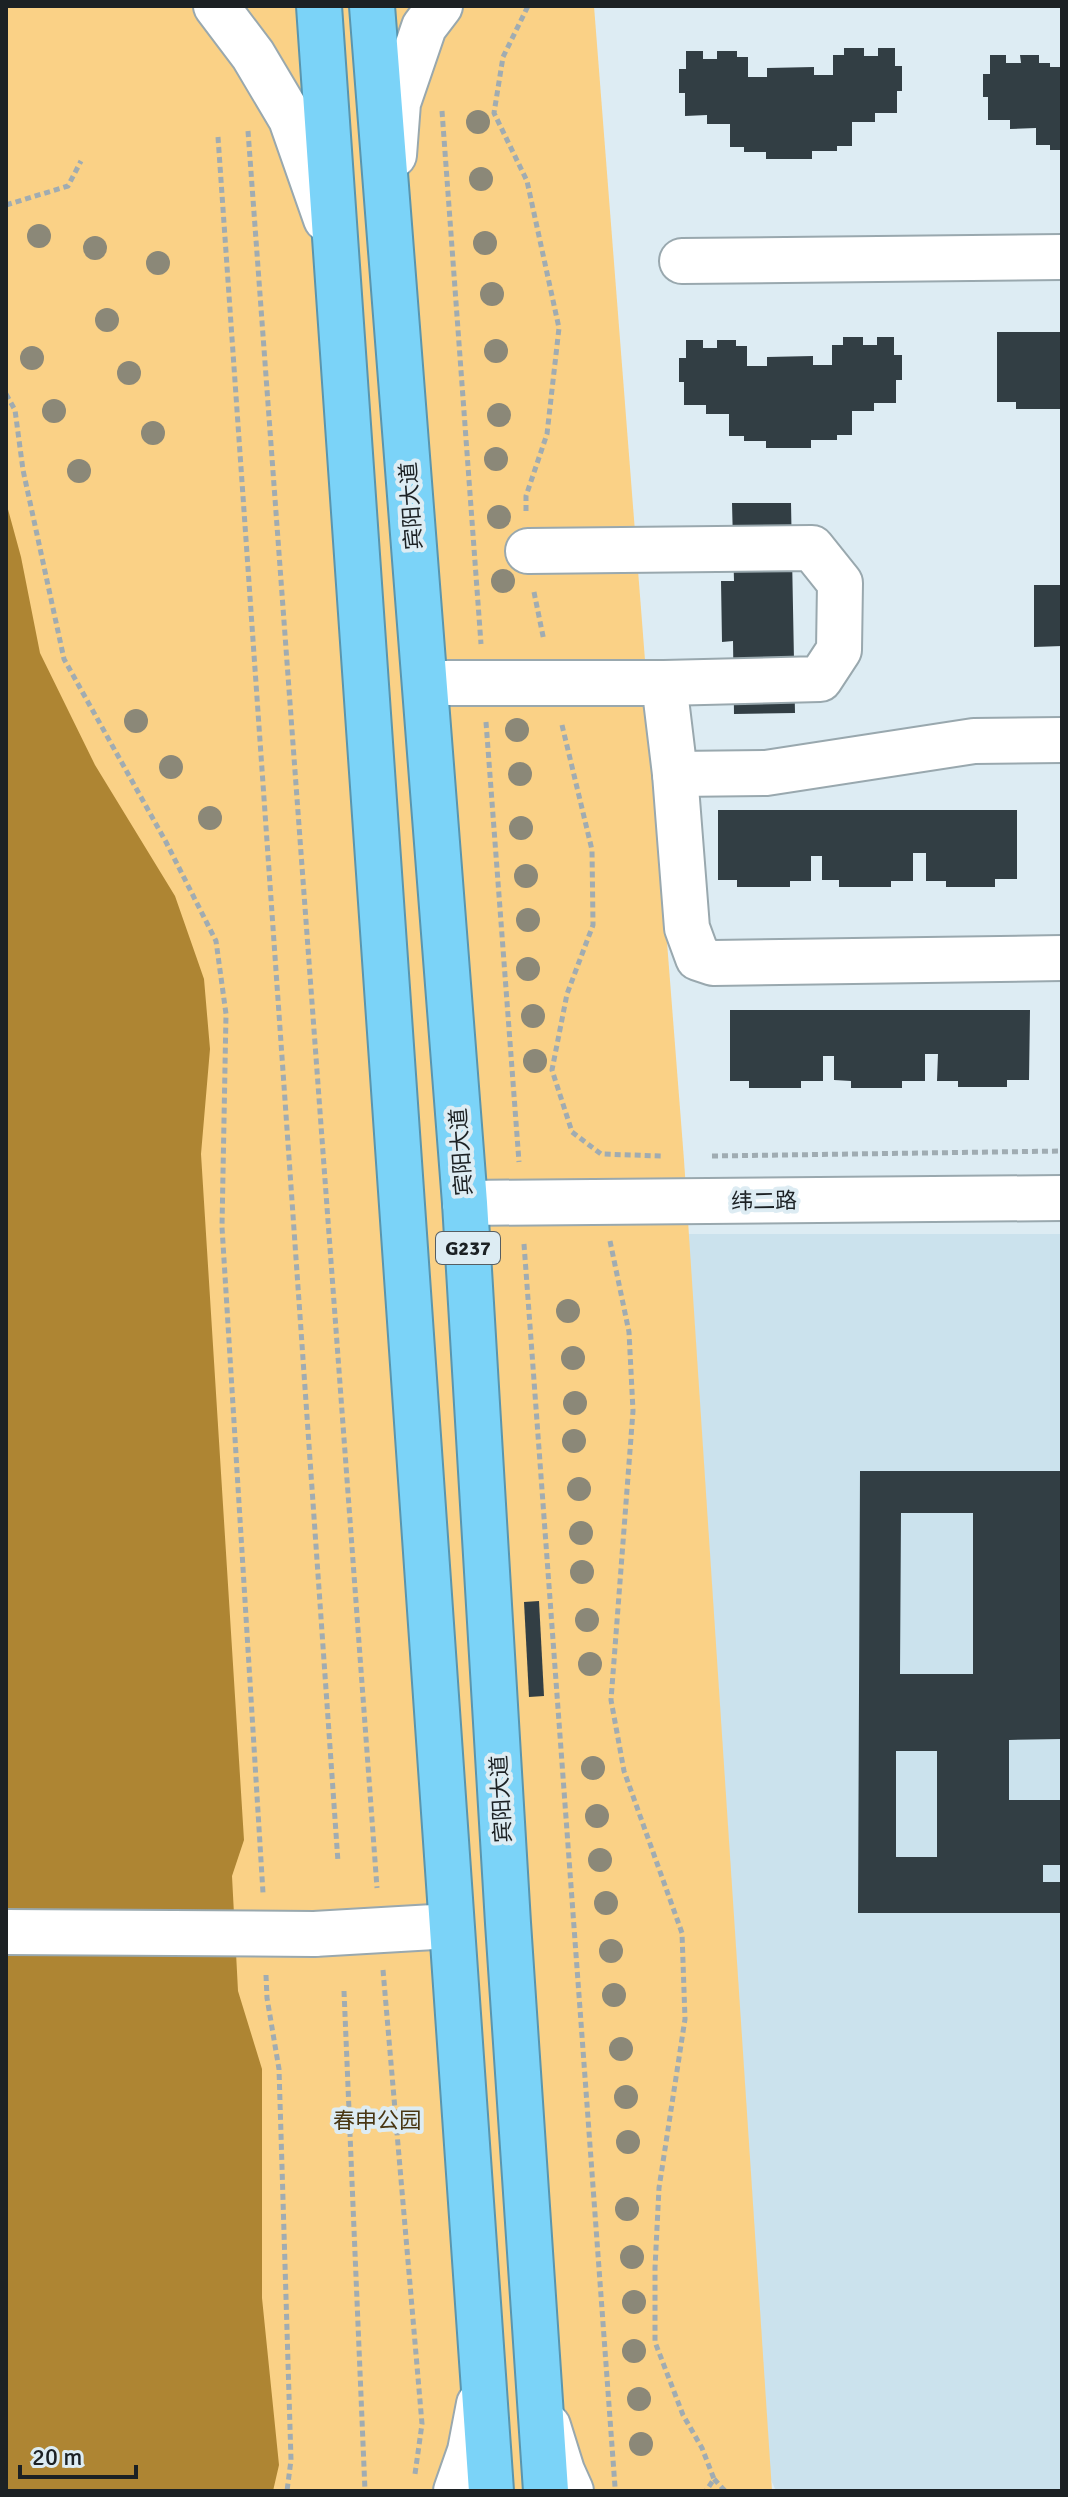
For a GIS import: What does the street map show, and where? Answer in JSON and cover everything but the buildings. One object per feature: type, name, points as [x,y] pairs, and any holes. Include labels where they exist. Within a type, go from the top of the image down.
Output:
[{"type":"highway","name":"G237","points":[[319,6],[491,2491]]},
{"type":"highway","name":"宾阳大道","points":[[372,6],[465,1203],[546,2491]]},
{"type":"street","points":[[216,6],[253,55],[291,119],[335,248]]},
{"type":"street","points":[[388,213],[398,103],[424,27],[440,6]]},
{"type":"street","points":[[682,261],[1062,257]]},
{"type":"street","points":[[425,683],[664,683],[820,679],[839,650],[840,583],[812,548],[528,551]]},
{"type":"street","points":[[664,683],[675,774],[687,928],[698,958],[713,963],[1062,958]]},
{"type":"street","points":[[675,774],[766,773],[974,741],[1062,740]]},
{"type":"street","name":"纬二路","points":[[465,1203],[1062,1198]]},
{"type":"street","points":[[6,1932],[314,1934],[451,1926]]},
{"type":"street","points":[[456,2491],[470,2451],[482,2382]]},
{"type":"street","points":[[539,2393],[571,2491]]},
{"type":"path","points":[[248,128],[377,1890]]},
{"type":"path","points":[[218,137],[338,1862]]},
{"type":"path","points":[[6,205],[68,186],[81,161]]},
{"type":"path","points":[[6,394],[15,410],[26,485],[64,659],[166,842],[216,941],[226,1014],[222,1227],[264,1907]]},
{"type":"path","points":[[609,1232],[629,1332],[633,1411],[611,1700],[624,1771],[682,1933],[685,2019],[659,2188],[655,2342],[683,2415],[702,2448],[714,2479],[725,2491]]},
{"type":"path","points":[[266,1968],[267,1998],[279,2069],[291,2460],[287,2491]]},
{"type":"path","points":[[383,1969],[422,2424],[415,2477]]},
{"type":"path","points":[[344,1991],[365,2491]]},
{"type":"path","points":[[706,2491],[714,2479]]},
{"type":"shaded area","points":[[6,502],[21,557],[40,653],[95,765],[175,896],[204,979],[210,1049],[201,1154],[244,1840],[232,1876],[238,1991],[262,2069],[262,2298],[279,2465],[273,2491],[6,2491]]},
{"type":"shaded area","points":[[641,1234],[1062,1234],[1062,2491],[776,2491],[722,2371]]},
{"type":"green space","name":"春申公园","points":[[6,6],[594,6],[684,1160],[772,2491],[6,2491]]}]
